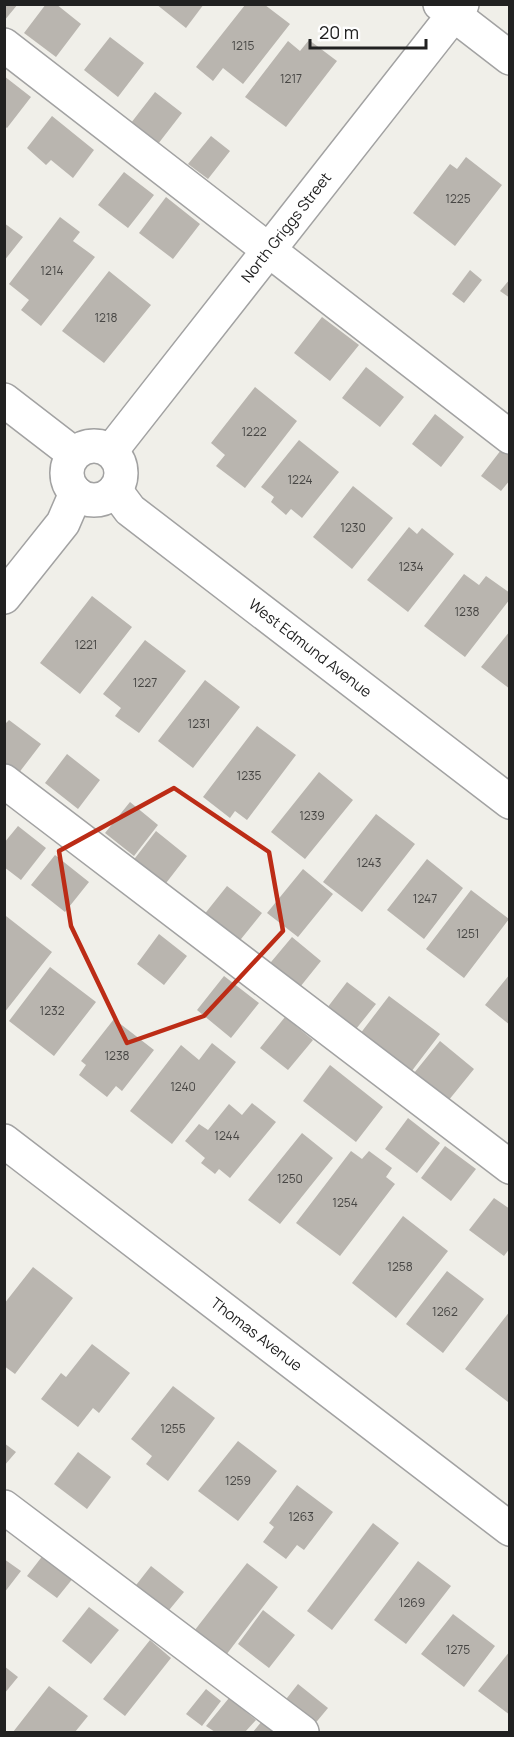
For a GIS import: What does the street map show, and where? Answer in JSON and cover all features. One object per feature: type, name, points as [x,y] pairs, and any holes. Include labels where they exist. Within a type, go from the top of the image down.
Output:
[{"type":"street","points":[[452,8],[510,58]]},
{"type":"street","name":"North Griggs Street","points":[[111,451],[268,251],[452,8]]},
{"type":"street","points":[[4,45],[510,437]]},
{"type":"street","points":[[4,400],[74,454]]},
{"type":"street","points":[[99,445],[111,451],[121,465],[120,482],[109,496],[100,499],[83,498],[70,484],[67,474],[68,463],[74,454],[85,447],[99,445]]},
{"type":"street","name":"West Edmund Avenue","points":[[115,490],[130,510],[510,802]]},
{"type":"street","points":[[4,597],[63,523],[76,493]]},
{"type":"street","points":[[4,782],[510,1167]]},
{"type":"street","name":"Thomas Avenue","points":[[4,1141],[510,1528]]},
{"type":"street","points":[[4,1507],[302,1732]]},
{"type":"highlighted area","points":[[174,788],[269,852],[283,931],[204,1016],[127,1043],[71,926],[59,851]]},
{"type":"building","points":[[4,4],[18,4],[4,21]]},
{"type":"building","points":[[46,4],[56,4],[81,24],[56,57],[24,33]]},
{"type":"building","points":[[156,4],[204,4],[186,28]]},
{"type":"building","points":[[245,5],[265,5],[290,24],[243,84],[223,68],[213,81],[196,67]]},
{"type":"building","points":[[110,37],[144,63],[118,97],[84,70]]},
{"type":"building","points":[[309,40],[337,61],[286,127],[245,97],[288,41],[300,51]]},
{"type":"building","points":[[4,76],[31,97],[7,128],[4,126]]},
{"type":"building","points":[[155,92],[182,113],[158,144],[131,123]]},
{"type":"building","points":[[52,116],[94,150],[73,178],[51,160],[46,165],[27,148]]},
{"type":"building","points":[[211,136],[230,151],[208,179],[188,164]]},
{"type":"building","points":[[466,157],[502,185],[455,246],[413,213],[450,164],[457,169]]},
{"type":"building","points":[[124,172],[154,195],[128,228],[98,205]]},
{"type":"building","points":[[166,197],[200,224],[173,259],[139,233]]},
{"type":"building","points":[[60,217],[80,232],[73,241],[95,257],[41,326],[21,310],[29,300],[9,284]]},
{"type":"building","points":[[4,223],[23,237],[4,261]]},
{"type":"building","points":[[470,270],[482,280],[464,303],[452,294]]},
{"type":"building","points":[[109,271],[151,305],[104,363],[62,331]]},
{"type":"building","points":[[510,279],[510,298],[500,291]]},
{"type":"building","points":[[322,317],[359,345],[330,381],[294,353]]},
{"type":"building","points":[[366,367],[404,397],[380,427],[342,398]]},
{"type":"building","points":[[255,387],[297,421],[245,488],[216,466],[225,455],[211,443]]},
{"type":"building","points":[[435,414],[464,437],[441,467],[412,444]]},
{"type":"building","points":[[299,440],[339,472],[302,518],[291,509],[286,515],[271,502],[274,497],[261,487]]},
{"type":"building","points":[[501,450],[510,456],[510,480],[501,491],[481,476]]},
{"type":"building","points":[[353,486],[393,518],[352,569],[313,537]]},
{"type":"building","points":[[409,527],[417,534],[422,528],[454,554],[408,612],[367,580]]},
{"type":"building","points":[[464,574],[479,585],[486,576],[510,593],[510,599],[465,657],[424,626]]},
{"type":"building","points":[[92,596],[132,627],[80,694],[40,663]]},
{"type":"building","points":[[510,631],[510,689],[481,667]]},
{"type":"building","points":[[145,640],[186,671],[139,733],[115,716],[121,708],[103,694]]},
{"type":"building","points":[[205,680],[240,707],[193,768],[158,741]]},
{"type":"building","points":[[9,720],[41,744],[18,774],[4,764],[4,725]]},
{"type":"building","points":[[257,726],[296,755],[247,820],[235,811],[230,818],[203,797]]},
{"type":"building","points":[[67,754],[100,780],[78,809],[45,783]]},
{"type":"building","points":[[319,772],[353,800],[305,859],[271,832]]},
{"type":"building","points":[[130,802],[158,825],[134,856],[105,833]]},
{"type":"building","points":[[376,814],[415,844],[362,912],[323,882]]},
{"type":"building","points":[[18,826],[46,848],[21,880],[4,867],[4,843]]},
{"type":"building","points":[[156,831],[187,856],[163,887],[132,862]]},
{"type":"building","points":[[55,855],[89,882],[65,912],[31,885]]},
{"type":"building","points":[[427,859],[463,888],[424,939],[387,910]]},
{"type":"building","points":[[303,869],[333,894],[298,937],[267,913]]},
{"type":"building","points":[[227,886],[262,913],[237,944],[203,916]]},
{"type":"building","points":[[471,890],[509,919],[464,978],[426,949]]},
{"type":"building","points":[[6,916],[52,952],[4,1013],[4,918]]},
{"type":"building","points":[[159,934],[187,956],[164,985],[137,964]]},
{"type":"building","points":[[292,937],[321,961],[296,992],[266,968]]},
{"type":"building","points":[[50,967],[96,1002],[54,1056],[9,1021]]},
{"type":"building","points":[[510,974],[510,1025],[485,1005]]},
{"type":"building","points":[[224,976],[259,1003],[231,1038],[197,1010]]},
{"type":"building","points":[[347,982],[376,1004],[352,1034],[324,1012]]},
{"type":"building","points":[[389,996],[440,1034],[411,1072],[360,1034]]},
{"type":"building","points":[[285,1017],[313,1040],[288,1070],[260,1048]]},
{"type":"building","points":[[114,1019],[154,1050],[122,1091],[116,1086],[107,1097],[79,1075],[86,1065],[81,1061]]},
{"type":"building","points":[[440,1041],[474,1069],[444,1106],[410,1078]]},
{"type":"building","points":[[212,1043],[236,1062],[172,1144],[130,1111],[181,1045],[199,1060]]},
{"type":"building","points":[[330,1065],[383,1107],[356,1142],[303,1101]]},
{"type":"building","points":[[252,1103],[276,1122],[230,1178],[219,1169],[215,1174],[201,1163],[205,1158],[185,1141],[199,1124],[208,1130],[229,1104],[242,1115]]},
{"type":"building","points":[[408,1118],[440,1143],[417,1173],[385,1149]]},
{"type":"building","points":[[302,1133],[333,1158],[280,1224],[248,1200]]},
{"type":"building","points":[[445,1146],[476,1169],[451,1201],[421,1178]]},
{"type":"building","points":[[351,1151],[362,1159],[369,1151],[392,1168],[386,1177],[395,1184],[340,1256],[296,1223]]},
{"type":"building","points":[[494,1198],[510,1209],[510,1248],[504,1256],[469,1230]]},
{"type":"building","points":[[403,1216],[448,1251],[396,1318],[352,1283]]},
{"type":"building","points":[[33,1267],[73,1298],[15,1374],[4,1366],[4,1304]]},
{"type":"building","points":[[447,1271],[484,1299],[443,1353],[406,1324]]},
{"type":"building","points":[[510,1311],[510,1399],[508,1402],[465,1369]]},
{"type":"building","points":[[92,1344],[130,1373],[99,1413],[93,1408],[78,1427],[41,1399],[61,1373],[66,1377]]},
{"type":"building","points":[[173,1386],[215,1418],[168,1481],[146,1464],[152,1456],[131,1439]]},
{"type":"building","points":[[238,1441],[277,1471],[238,1521],[198,1491]]},
{"type":"building","points":[[4,1443],[16,1452],[4,1466]]},
{"type":"building","points":[[78,1452],[111,1477],[87,1509],[54,1484]]},
{"type":"building","points":[[297,1485],[333,1512],[304,1550],[297,1545],[286,1559],[263,1542],[274,1527],[269,1523]]},
{"type":"building","points":[[373,1523],[399,1543],[332,1630],[307,1611]]},
{"type":"building","points":[[44,1554],[74,1577],[57,1598],[27,1576]]},
{"type":"building","points":[[4,1559],[21,1571],[4,1593]]},
{"type":"building","points":[[418,1561],[451,1586],[406,1644],[374,1620]]},
{"type":"building","points":[[247,1563],[278,1587],[223,1659],[191,1635]]},
{"type":"building","points":[[151,1566],[184,1592],[165,1615],[133,1589]]},
{"type":"building","points":[[89,1607],[119,1630],[91,1664],[62,1641]]},
{"type":"building","points":[[263,1610],[295,1635],[269,1668],[238,1644]]},
{"type":"building","points":[[453,1614],[495,1646],[464,1687],[421,1654]]},
{"type":"building","points":[[150,1640],[171,1658],[125,1716],[103,1699]]},
{"type":"building","points":[[510,1651],[510,1715],[478,1691]]},
{"type":"building","points":[[4,1666],[18,1677],[4,1694]]},
{"type":"building","points":[[298,1684],[328,1708],[313,1726],[283,1703]]},
{"type":"building","points":[[49,1686],[88,1716],[75,1732],[13,1732]]},
{"type":"building","points":[[206,1689],[221,1701],[202,1726],[186,1714]]},
{"type":"building","points":[[229,1698],[256,1720],[245,1732],[215,1732],[206,1726]]},
{"type":"building","points":[[262,1721],[277,1732],[253,1732]]}]
